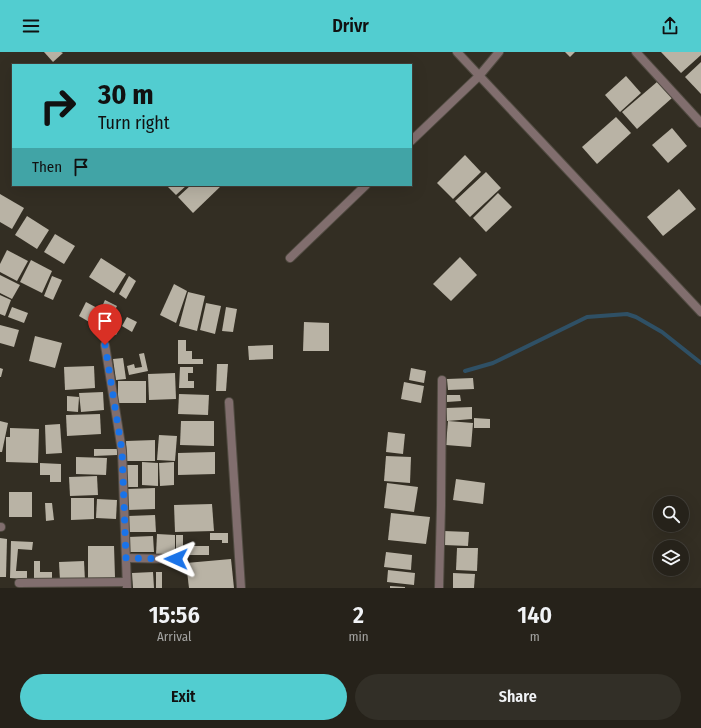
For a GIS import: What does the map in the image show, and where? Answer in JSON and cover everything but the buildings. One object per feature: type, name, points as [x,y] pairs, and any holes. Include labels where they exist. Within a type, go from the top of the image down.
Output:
[{"type":"street","points":[[457,52],[701,312]]},
{"type":"street","points":[[412,141],[479,76],[499,52]]},
{"type":"street","points":[[636,52],[701,123]]},
{"type":"street","points":[[290,258],[365,186]]},
{"type":"street","points":[[19,583],[126,585],[122,451],[105,345]]},
{"type":"street","points":[[439,588],[442,506],[442,380]]},
{"type":"street","points":[[229,402],[241,588]]},
{"type":"street","points":[[126,558],[176,559]]},
{"type":"waterway","points":[[465,371],[493,363],[587,317],[627,314],[636,317],[662,332],[701,363]]},
{"type":"route","points":[[105,345],[122,451],[126,558],[176,559]]}]
